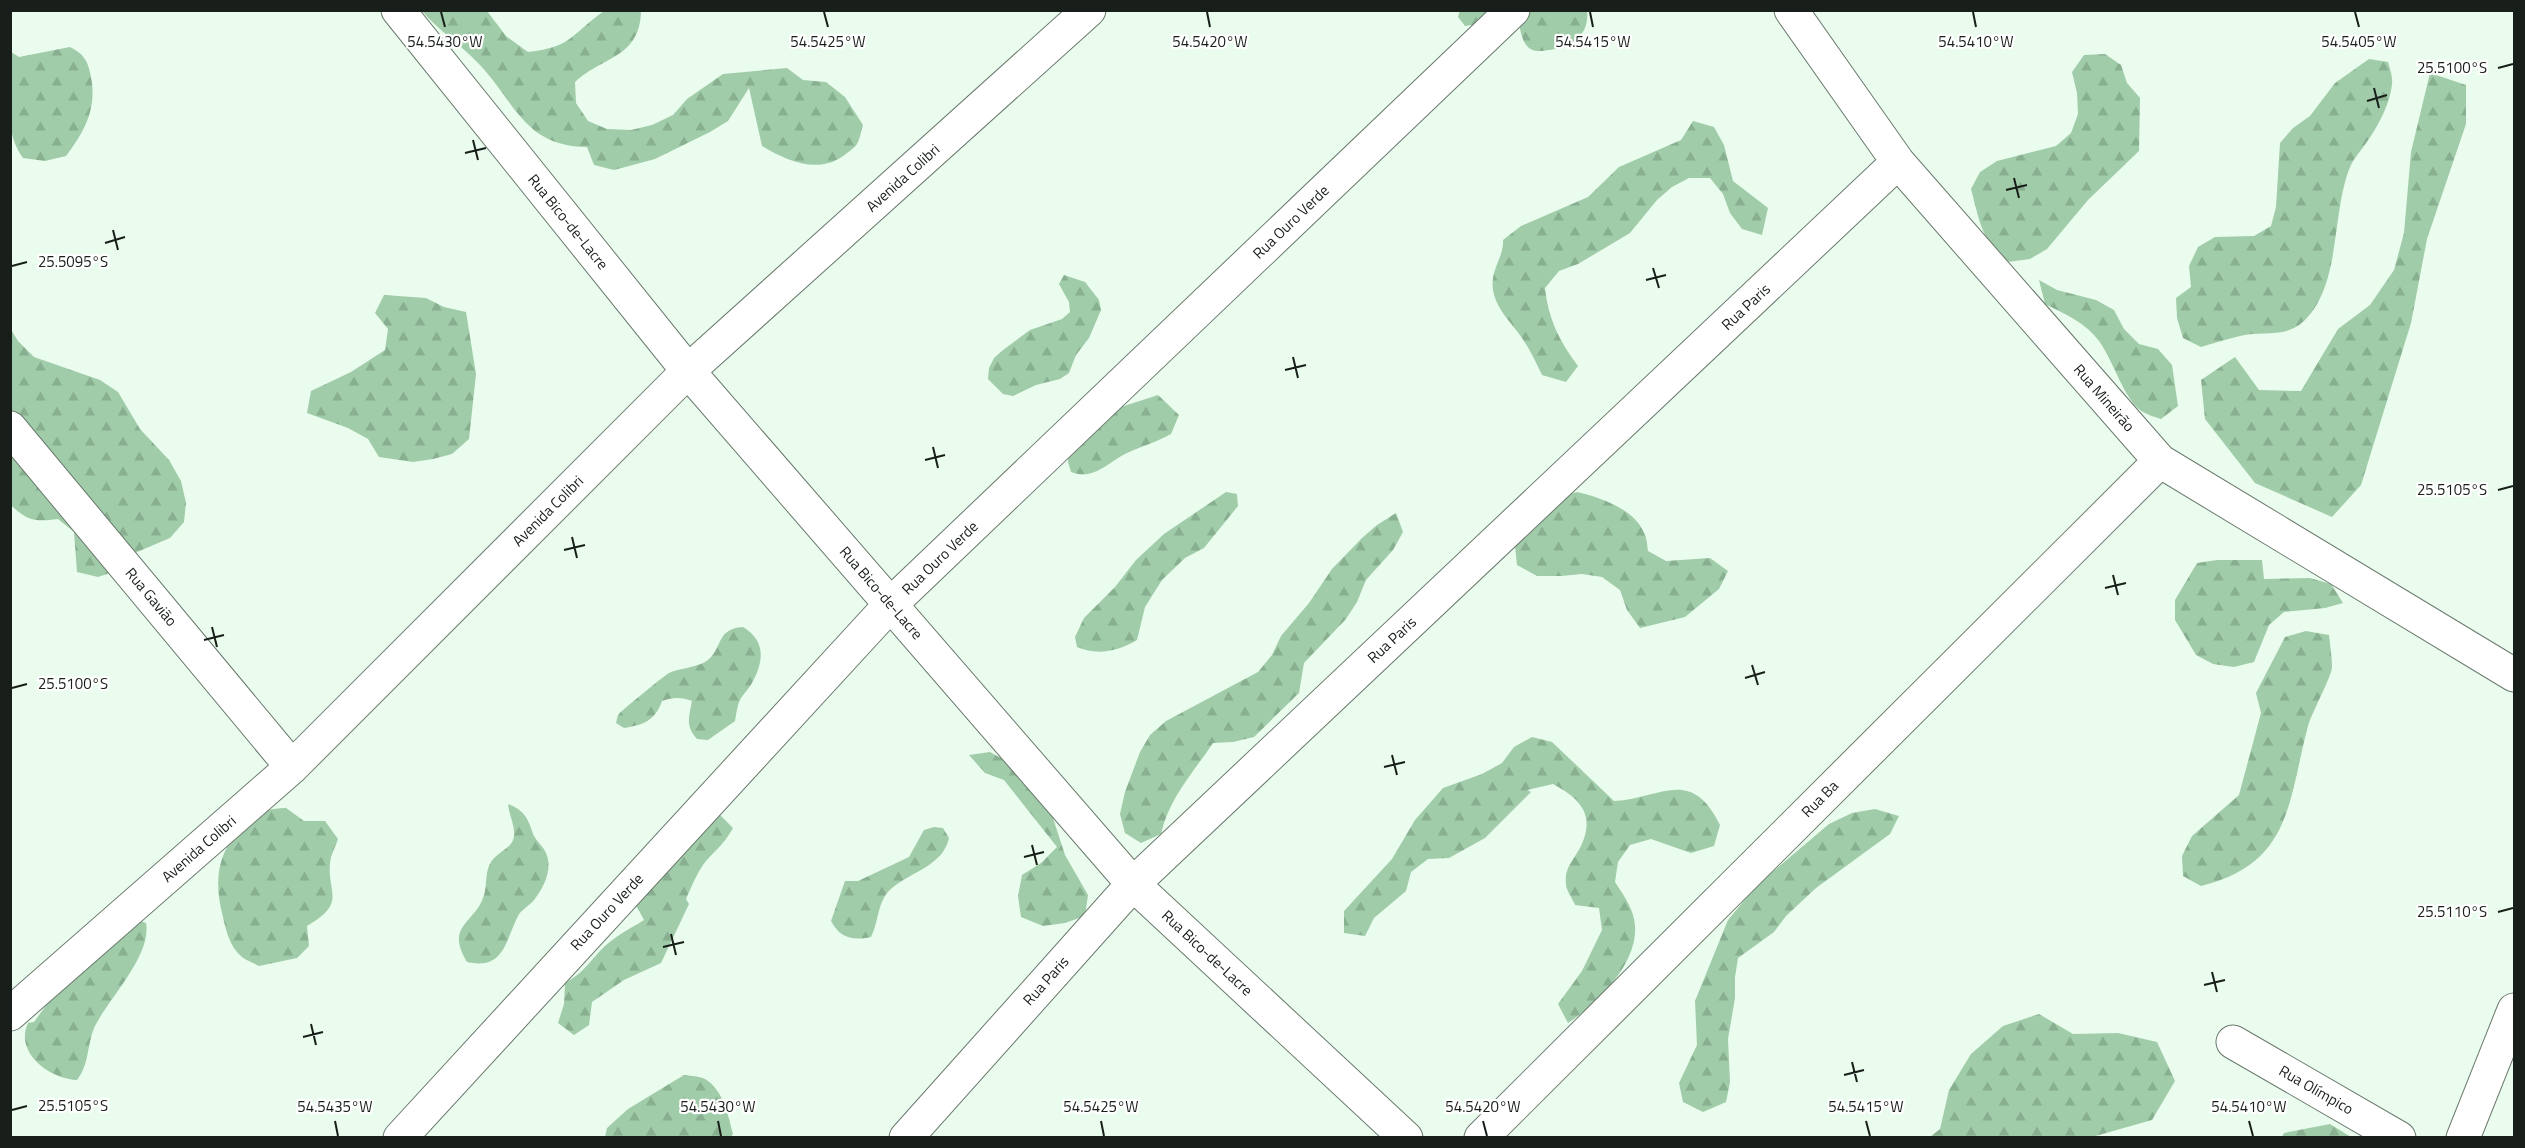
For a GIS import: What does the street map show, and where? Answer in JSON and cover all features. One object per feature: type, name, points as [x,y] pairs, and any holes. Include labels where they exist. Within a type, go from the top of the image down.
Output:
[{"type":"street","name":"Rua Bico-de-Lacre","points":[[398,10],[688,372],[1133,884],[1406,1137]]},
{"type":"street","name":"Avenida Colibri","points":[[10,1014],[292,767],[688,372],[1089,10]]},
{"type":"street","name":"Rua Ouro Verde","points":[[400,1137],[891,604],[1513,10]]},
{"type":"street","name":"Rua Mineirão","points":[[1791,10],[1898,162],[2160,461],[2514,675]]},
{"type":"street","name":"Rua Paris","points":[[906,1137],[1133,884],[1898,162]]},
{"type":"street","name":"Rua Gavião","points":[[10,428],[292,767]]},
{"type":"street","name":"Rua Ba","points":[[1480,1137],[2160,461]]},
{"type":"street","points":[[2463,1137],[2514,1010]]},
{"type":"street","name":"Rua Olímpico","points":[[2233,1042],[2399,1137]]},
{"type":"green space","points":[[1460,10],[1587,10],[1587,19],[1582,33],[1571,43],[1537,51],[1529,48],[1525,43],[1518,19],[1465,26],[1458,17]]},
{"type":"green space","points":[[422,11],[487,11],[506,36],[528,52],[563,43],[604,11],[641,11],[639,26],[627,47],[575,82],[576,103],[588,121],[607,129],[631,130],[652,125],[673,115],[687,99],[723,74],[787,68],[803,80],[826,82],[845,97],[863,125],[860,137],[850,151],[826,164],[804,164],[782,157],[762,146],[749,88],[728,121],[710,132],[655,159],[614,170],[594,165],[587,147],[566,145],[535,131],[523,120],[479,64]]},
{"type":"green space","points":[[70,47],[82,55],[90,71],[92,99],[88,119],[66,156],[45,161],[23,158],[16,147],[10,121],[11,52],[19,57]]},
{"type":"green space","points":[[2105,54],[2121,65],[2127,83],[2140,98],[2139,151],[2088,200],[2047,249],[2030,259],[2008,262],[1987,238],[1971,189],[1980,172],[1997,161],[2056,146],[2071,133],[2078,114],[2077,93],[2072,72],[2084,55]]},
{"type":"green space","points":[[2369,59],[2388,62],[2392,79],[2391,92],[2378,125],[2351,165],[2341,203],[2331,267],[2317,305],[2298,326],[2282,332],[2249,334],[2201,347],[2183,338],[2177,318],[2176,298],[2191,287],[2189,266],[2198,247],[2215,237],[2254,236],[2271,226],[2276,207],[2280,143],[2293,128],[2310,116],[2335,83]]},
{"type":"green space","points":[[2430,73],[2466,85],[2466,124],[2427,239],[2411,323],[2361,485],[2332,517],[2255,483],[2205,419],[2201,380],[2235,357],[2259,390],[2301,391],[2338,329],[2370,305],[2394,270],[2404,233],[2411,152]]},
{"type":"green space","points":[[1693,121],[1714,127],[1724,145],[1733,181],[1768,208],[1762,235],[1742,229],[1730,213],[1723,194],[1710,178],[1689,178],[1672,187],[1657,200],[1630,233],[1578,264],[1559,271],[1545,288],[1556,329],[1578,366],[1566,382],[1542,375],[1528,347],[1495,297],[1493,276],[1503,240],[1521,226],[1588,197],[1619,167],[1681,140]]},
{"type":"green space","points":[[1064,275],[1085,282],[1099,300],[1101,310],[1089,338],[1076,355],[1069,373],[1060,379],[1036,385],[1013,396],[1003,394],[988,379],[989,368],[994,358],[1030,330],[1062,319],[1070,312],[1069,302],[1059,284]]},
{"type":"green space","points":[[2039,280],[2057,290],[2096,300],[2114,310],[2124,329],[2139,344],[2158,349],[2172,365],[2178,406],[2161,419],[2136,407],[2099,341],[2081,324],[2045,304]]},
{"type":"green space","points":[[384,295],[426,298],[444,307],[466,312],[476,374],[469,439],[452,454],[413,462],[379,457],[368,439],[348,428],[307,413],[311,391],[351,372],[385,350],[388,329],[375,313]]},
{"type":"green space","points":[[10,328],[18,341],[34,357],[100,380],[118,392],[140,429],[169,460],[181,481],[186,503],[184,522],[170,538],[130,555],[116,571],[98,577],[77,572],[74,532],[58,519],[32,519],[11,505]]},
{"type":"green space","points":[[1158,395],[1179,415],[1171,434],[1127,453],[1094,472],[1079,474],[1071,472],[1068,462],[1069,451],[1121,407]]},
{"type":"green space","points":[[1226,492],[1237,494],[1238,506],[1204,548],[1185,558],[1162,580],[1145,607],[1137,640],[1123,647],[1100,652],[1077,647],[1075,637],[1084,618],[1115,587],[1136,560],[1164,534]]},
{"type":"green space","points":[[1577,492],[1615,505],[1633,517],[1646,537],[1648,551],[1666,561],[1710,558],[1728,571],[1719,589],[1685,617],[1640,628],[1627,610],[1620,590],[1602,577],[1582,574],[1537,576],[1517,565],[1515,546],[1555,498]]},
{"type":"green space","points":[[1396,513],[1403,532],[1393,550],[1366,580],[1357,602],[1346,619],[1304,663],[1299,693],[1254,737],[1233,742],[1213,743],[1176,797],[1161,834],[1141,843],[1125,833],[1120,814],[1125,792],[1140,752],[1150,735],[1166,721],[1258,672],[1272,655],[1281,636],[1309,603],[1332,569],[1362,538]]},
{"type":"green space","points":[[2217,560],[2262,560],[2264,579],[2310,578],[2331,584],[2343,603],[2325,608],[2284,612],[2269,625],[2254,662],[2234,667],[2213,664],[2196,655],[2175,620],[2175,600],[2197,563]]},
{"type":"green space","points":[[743,627],[756,639],[761,652],[756,675],[739,702],[735,721],[708,740],[697,739],[689,725],[692,701],[677,698],[662,701],[656,713],[648,721],[624,728],[616,723],[622,711],[666,675],[705,662],[715,652],[723,636],[734,629]]},
{"type":"green space","points":[[2306,631],[2329,635],[2332,667],[2308,726],[2296,780],[2281,826],[2270,845],[2253,862],[2231,876],[2201,886],[2183,876],[2182,856],[2192,836],[2239,795],[2261,713],[2256,693],[2285,637]]},
{"type":"green space","points":[[1532,737],[1552,742],[1614,801],[1674,790],[1686,791],[1698,796],[1709,807],[1720,825],[1714,846],[1691,853],[1651,839],[1630,845],[1618,862],[1615,882],[1633,914],[1635,934],[1632,949],[1616,978],[1604,992],[1568,1023],[1558,1004],[1582,971],[1602,930],[1599,908],[1575,905],[1566,886],[1568,868],[1585,835],[1586,816],[1577,801],[1553,784],[1527,790],[1531,792],[1485,838],[1449,858],[1428,859],[1411,872],[1406,891],[1374,918],[1365,936],[1344,933],[1344,911],[1392,859],[1415,820],[1443,788],[1482,774],[1502,763],[1514,747]]},
{"type":"green space","points":[[990,752],[1008,762],[1051,812],[1065,855],[1088,895],[1085,916],[1065,923],[1043,926],[1021,917],[1018,896],[1022,875],[1041,863],[1057,847],[1004,780],[985,773],[969,755]]},
{"type":"green space","points":[[508,804],[525,815],[534,837],[545,850],[548,871],[534,900],[519,914],[502,952],[489,962],[467,962],[461,950],[460,933],[483,898],[491,862],[508,847],[513,839],[514,828]]},
{"type":"green space","points":[[286,808],[304,821],[325,821],[338,839],[331,857],[332,902],[328,910],[307,926],[309,946],[297,958],[259,966],[242,957],[229,938],[220,904],[219,869],[233,838],[248,823],[266,811]]},
{"type":"green space","points":[[1875,809],[1899,816],[1890,834],[1816,888],[1786,916],[1774,932],[1738,958],[1735,998],[1728,1039],[1730,1082],[1726,1102],[1703,1112],[1683,1102],[1679,1083],[1697,1045],[1695,1001],[1728,920],[1757,885],[1829,824],[1852,813]]},
{"type":"green space","points":[[717,812],[733,828],[697,874],[686,899],[689,904],[661,963],[624,980],[592,1002],[589,1025],[574,1035],[558,1023],[564,1004],[565,983],[581,972],[610,942],[644,920],[636,905]]},
{"type":"green space","points":[[934,827],[943,828],[949,838],[946,848],[933,862],[886,894],[871,937],[852,938],[838,931],[831,921],[845,881],[858,881],[909,857],[924,830]]},
{"type":"green space","points":[[140,921],[146,923],[146,936],[142,949],[136,963],[94,1028],[81,1074],[77,1080],[56,1075],[37,1062],[30,1054],[25,1034],[28,1023],[34,1022],[52,997],[123,927],[135,927]]},
{"type":"green space","points":[[2039,1014],[2073,1034],[2118,1033],[2157,1042],[2175,1081],[2152,1120],[2092,1137],[1930,1137],[1940,1129],[1949,1090],[1971,1054],[2003,1026]]},
{"type":"green space","points":[[684,1075],[706,1079],[718,1092],[725,1105],[733,1134],[731,1137],[605,1137],[607,1128],[628,1109]]},
{"type":"green space","points":[[2330,1124],[2351,1137],[2282,1137],[2284,1133]]}]
